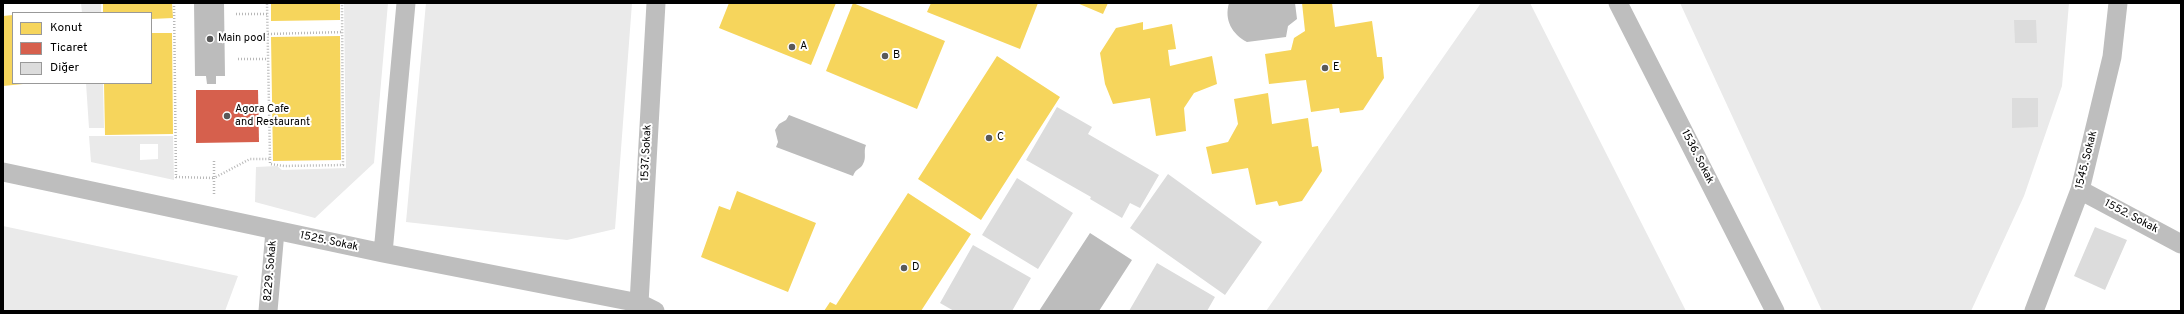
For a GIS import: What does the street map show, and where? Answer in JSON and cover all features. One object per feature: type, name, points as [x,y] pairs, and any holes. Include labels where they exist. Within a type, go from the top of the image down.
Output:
[{"type":"street","points":[[383,253],[406,3]]},
{"type":"street","name":"1537. Sokak","points":[[647,307],[656,3]]},
{"type":"street","name":"1536. Sokak","points":[[1618,3],[1775,311]]},
{"type":"street","name":"1545. Sokak","points":[[2034,311],[2080,190],[2112,57],[2118,3]]},
{"type":"street","name":"1525. Sokak","points":[[3,172],[275,231],[647,307]]},
{"type":"street","name":"1552. Sokak","points":[[2080,190],[2181,244]]},
{"type":"street","name":"8229. Sokak","points":[[268,311],[275,231]]},
{"type":"path","points":[[174,3],[176,177],[214,178],[250,159],[270,159]]},
{"type":"path","points":[[268,3],[270,164],[284,166],[343,165],[342,3]]},
{"type":"path","points":[[236,14],[268,14]]},
{"type":"path","points":[[268,34],[342,32]]},
{"type":"path","points":[[238,59],[268,59]]},
{"type":"path","points":[[213,218],[214,159]]},
{"type":"shaded area","points":[[81,3],[101,3],[101,12],[82,12]]},
{"type":"shaded area","name":"Main pool","points":[[194,3],[224,3],[225,76],[216,76],[216,84],[207,84],[206,76],[195,76]]},
{"type":"shaded area","points":[[344,3],[388,3],[374,163],[315,218],[255,202],[256,167],[277,166],[282,170],[346,168]]},
{"type":"shaded area","points":[[426,3],[632,3],[615,229],[567,240],[406,222]]},
{"type":"shaded area","points":[[1229,3],[1295,3],[1297,19],[1288,26],[1286,37],[1247,42],[1237,35],[1230,26],[1228,15]]},
{"type":"shaded area","points":[[1481,3],[1530,3],[1686,311],[1266,311]]},
{"type":"shaded area","points":[[1680,3],[2069,3],[2062,86],[2024,196],[1971,311],[1822,311]]},
{"type":"shaded area","points":[[86,84],[103,84],[104,128],[89,128]]},
{"type":"shaded area","points":[[789,115],[866,145],[865,159],[862,166],[853,176],[776,147],[778,142],[775,130],[779,124],[786,120]]},
{"type":"shaded area","points":[[89,136],[173,136],[174,180],[91,162]],"holes":[[[140,144],[158,144],[158,159],[140,160]]]},
{"type":"shaded area","points":[[3,226],[238,276],[225,311],[3,311]]},
{"type":"shaded area","points":[[1090,233],[1132,260],[1099,311],[1039,311]]},
{"type":"building: Konut","points":[[103,3],[172,3],[173,18],[152,19],[152,12],[103,12]]},
{"type":"building: Konut","points":[[271,3],[340,3],[340,20],[271,21]]},
{"type":"building: Konut","name":"A","points":[[729,3],[836,3],[811,65],[719,28]]},
{"type":"building: Konut","name":"B","points":[[853,3],[945,41],[917,109],[826,71]]},
{"type":"building: Konut","points":[[931,3],[1038,3],[1020,49],[927,12]]},
{"type":"building: Konut","points":[[1077,3],[1108,3],[1103,14]]},
{"type":"building: Konut","name":"E","points":[[1302,3],[1332,3],[1335,27],[1372,21],[1377,57],[1382,57],[1384,78],[1363,110],[1340,113],[1339,108],[1311,112],[1306,80],[1269,84],[1265,54],[1291,50],[1294,38],[1305,31]]},
{"type":"building: Konut","points":[[12,15],[12,84],[23,84],[3,86],[3,16]]},
{"type":"building: Konut","points":[[1143,22],[1143,30],[1172,24],[1176,49],[1168,50],[1170,66],[1212,56],[1217,84],[1194,93],[1184,108],[1186,131],[1156,136],[1150,98],[1113,104],[1105,84],[1100,53],[1116,28]]},
{"type":"building: Konut","points":[[152,33],[172,33],[173,134],[105,135],[104,84],[152,84]]},
{"type":"building: Konut","points":[[340,36],[341,160],[273,161],[271,37]]},
{"type":"building: Konut","name":"C","points":[[997,56],[1060,97],[981,220],[918,179]]},
{"type":"building: Konut","points":[[1268,93],[1272,124],[1308,118],[1312,147],[1318,146],[1322,171],[1302,201],[1279,206],[1277,201],[1256,205],[1248,168],[1212,174],[1206,147],[1228,142],[1238,124],[1234,99]]},
{"type":"building: Konut","points":[[737,191],[816,223],[788,292],[701,257],[719,206],[730,210]]},
{"type":"building: Konut","name":"D","points":[[908,193],[971,234],[921,311],[824,311],[830,302],[836,305]]},
{"type":"building: Ticaret","name":"Agora Cafe and Restaurant","points":[[196,90],[258,90],[259,142],[196,143]]},
{"type":"building: Diğer","points":[[2014,20],[2036,20],[2037,43],[2015,43]]},
{"type":"building: Diğer","points":[[2012,98],[2038,98],[2038,127],[2012,128]]},
{"type":"building: Diğer","points":[[1057,107],[1092,127],[1088,134],[1159,175],[1140,208],[1130,203],[1122,218],[1090,199],[1091,197],[1026,160]]},
{"type":"building: Diğer","points":[[1168,174],[1262,242],[1225,295],[1130,228]]},
{"type":"building: Diğer","points":[[1017,178],[1073,213],[1038,269],[982,235]]},
{"type":"building: Diğer","points":[[2095,227],[2127,240],[2105,290],[2074,276]]},
{"type":"building: Diğer","points":[[973,245],[1031,278],[1012,311],[954,311],[940,303]]},
{"type":"building: Diğer","points":[[1157,263],[1215,297],[1207,311],[1129,311]]},
{"type":"place","name":"Main pool","points":[[210,39]]},
{"type":"place","name":"A","points":[[792,47]]},
{"type":"place","name":"B","points":[[885,56]]},
{"type":"place","name":"E","points":[[1325,68]]},
{"type":"place","name":"Agora Cafe and Restaurant","points":[[227,116]]},
{"type":"place","name":"C","points":[[989,138]]},
{"type":"place","name":"D","points":[[904,268]]}]
